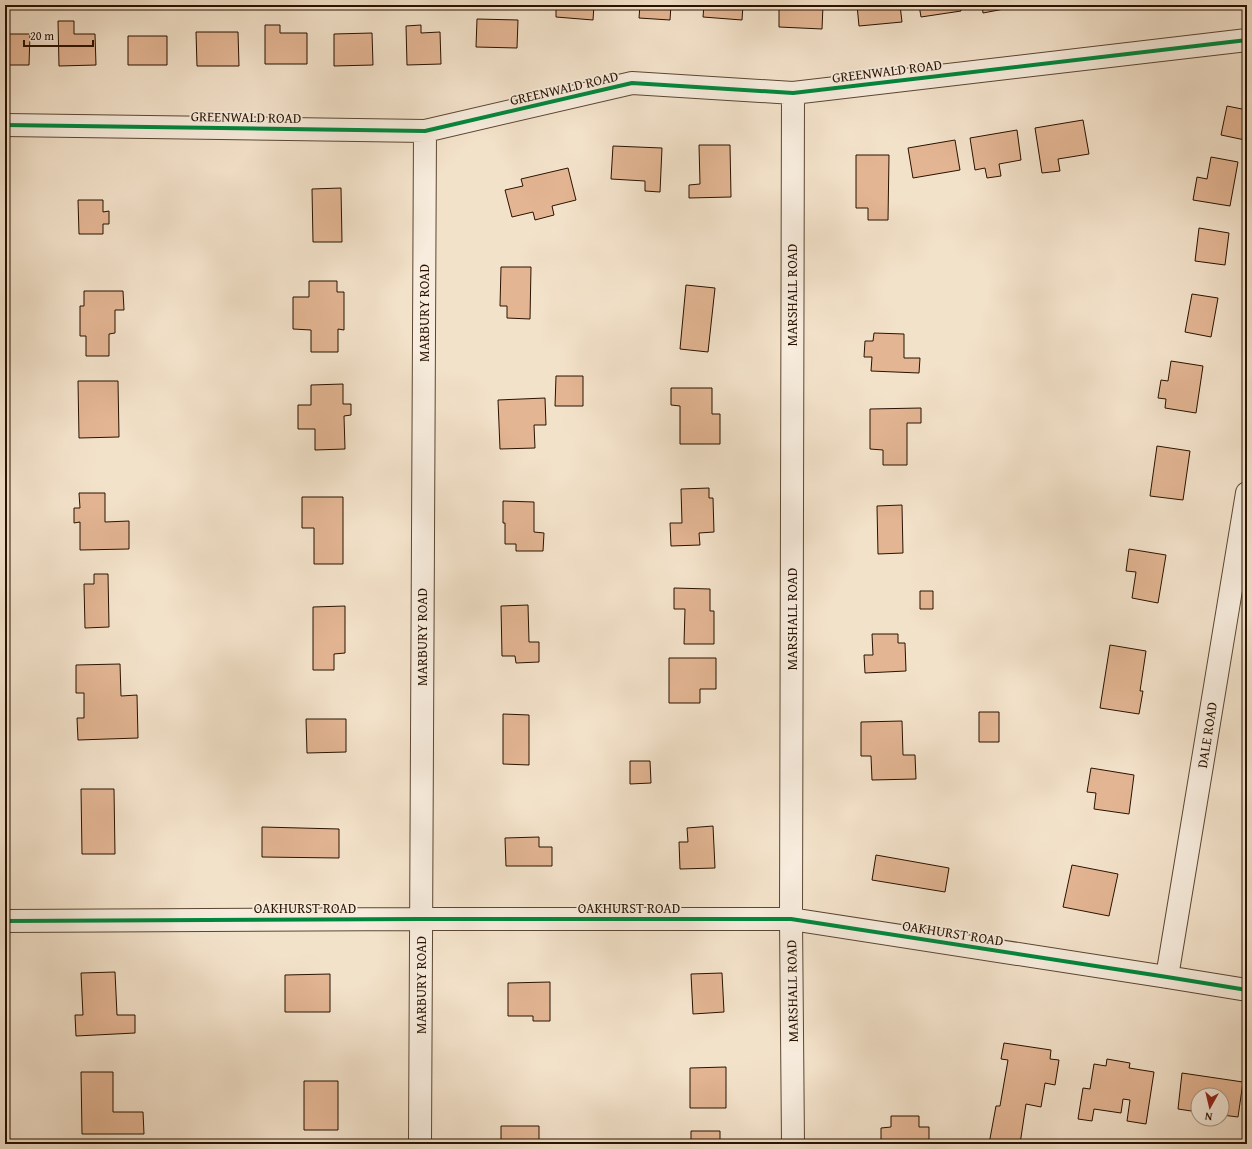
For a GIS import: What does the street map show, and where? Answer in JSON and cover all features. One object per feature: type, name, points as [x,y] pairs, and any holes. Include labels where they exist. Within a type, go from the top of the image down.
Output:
[{"type":"street","name":"GREENWALD ROAD","points":[[5,125],[425,130],[632,84],[793,93],[1247,40]]},
{"type":"street","name":"MARSHALL ROAD","points":[[793,93],[791,919],[793,1144]]},
{"type":"street","name":"MARBURY ROAD","points":[[420,1144],[425,130]]},
{"type":"street","name":"DALE ROAD","points":[[1167,977],[1247,493]]},
{"type":"street","name":"OAKHURST ROAD","points":[[5,921],[791,919],[1247,990]]},
{"type":"building","points":[[556,5],[594,5],[593,20],[556,17]]},
{"type":"building","points":[[640,5],[671,5],[670,20],[639,18]]},
{"type":"building","points":[[704,5],[743,5],[742,20],[703,17]]},
{"type":"building","points":[[779,5],[823,5],[822,29],[779,27]]},
{"type":"building","points":[[857,5],[900,5],[902,22],[859,26]]},
{"type":"building","points":[[919,5],[960,5],[961,11],[921,17]]},
{"type":"building","points":[[982,5],[1025,5],[983,13]]},
{"type":"building","points":[[477,19],[518,20],[517,48],[476,47]]},
{"type":"building","points":[[58,21],[74,21],[74,34],[95,34],[96,65],[59,66]]},
{"type":"building","points":[[265,25],[280,25],[280,33],[307,33],[307,64],[265,64]]},
{"type":"building","points":[[421,25],[421,33],[440,32],[441,64],[407,65],[406,26]]},
{"type":"building","points":[[196,32],[238,32],[239,66],[197,66]]},
{"type":"building","points":[[372,33],[373,65],[334,66],[334,34]]},
{"type":"building","points":[[5,34],[30,34],[29,65],[5,65]]},
{"type":"building","points":[[128,36],[167,36],[167,65],[128,65]]},
{"type":"building","points":[[1227,106],[1247,110],[1245,140],[1221,135]]},
{"type":"building","points":[[1083,120],[1089,154],[1058,159],[1060,171],[1042,173],[1035,128]]},
{"type":"building","points":[[1017,130],[1021,160],[999,164],[1001,176],[987,178],[985,168],[975,170],[970,138]]},
{"type":"building","points":[[955,140],[960,170],[913,178],[908,148]]},
{"type":"building","points":[[699,145],[730,145],[731,197],[689,198],[689,185],[700,184]]},
{"type":"building","points":[[613,146],[662,148],[660,192],[645,191],[645,181],[611,179]]},
{"type":"building","points":[[856,155],[889,155],[888,220],[868,220],[868,208],[856,208]]},
{"type":"building","points":[[1211,157],[1238,162],[1230,206],[1193,200],[1197,177],[1207,179]]},
{"type":"building","points":[[568,168],[576,200],[552,206],[554,215],[535,220],[533,212],[512,217],[505,190],[523,186],[521,179]]},
{"type":"building","points":[[341,188],[342,242],[313,242],[312,189]]},
{"type":"building","points":[[78,200],[103,200],[103,212],[109,211],[109,224],[103,224],[103,234],[79,234]]},
{"type":"building","points":[[1199,228],[1229,233],[1225,265],[1195,261]]},
{"type":"building","points":[[501,267],[531,267],[530,319],[507,318],[507,306],[500,306]]},
{"type":"building","points":[[309,281],[337,281],[337,292],[344,292],[344,330],[338,329],[338,352],[311,352],[311,330],[293,329],[293,297],[309,297]]},
{"type":"building","points":[[686,285],[715,288],[708,352],[680,349]]},
{"type":"building","points":[[84,291],[123,291],[124,310],[115,310],[115,333],[109,334],[109,356],[86,356],[86,336],[80,336],[80,306],[84,306]]},
{"type":"building","points":[[1192,294],[1218,298],[1211,337],[1185,332]]},
{"type":"building","points":[[874,333],[904,334],[904,358],[920,358],[919,373],[871,371],[872,357],[864,357],[865,341],[873,341]]},
{"type":"building","points":[[1171,361],[1203,366],[1196,413],[1165,408],[1166,399],[1158,398],[1161,380],[1168,381]]},
{"type":"building","points":[[556,376],[583,376],[583,406],[555,406]]},
{"type":"building","points":[[78,381],[118,381],[119,437],[79,438]]},
{"type":"building","points":[[343,384],[343,404],[351,404],[351,415],[344,416],[345,449],[315,450],[315,429],[298,429],[298,405],[311,405],[311,385]]},
{"type":"building","points":[[671,388],[712,388],[712,414],[720,414],[720,444],[680,444],[680,406],[671,405]]},
{"type":"building","points":[[545,398],[546,425],[534,425],[535,448],[500,449],[498,400]]},
{"type":"building","points":[[921,408],[921,423],[907,423],[907,465],[883,465],[883,450],[870,449],[870,409]]},
{"type":"building","points":[[1157,446],[1190,451],[1183,500],[1150,496]]},
{"type":"building","points":[[709,488],[709,498],[713,498],[714,532],[699,533],[700,545],[671,546],[670,523],[682,523],[681,489]]},
{"type":"building","points":[[79,493],[105,493],[105,522],[129,521],[129,549],[80,550],[80,522],[74,523],[74,508],[80,508]]},
{"type":"building","points":[[302,497],[343,497],[343,564],[314,564],[314,528],[302,528]]},
{"type":"building","points":[[503,501],[534,502],[534,532],[544,533],[543,551],[516,551],[516,544],[505,544]]},
{"type":"building","points":[[902,505],[903,553],[878,554],[877,506]]},
{"type":"building","points":[[1129,549],[1166,555],[1158,603],[1132,598],[1136,572],[1126,571]]},
{"type":"building","points":[[94,574],[108,574],[109,627],[85,628],[84,584],[94,584]]},
{"type":"building","points":[[674,588],[710,589],[710,611],[714,611],[714,644],[684,644],[685,609],[674,609]]},
{"type":"building","points":[[920,591],[933,591],[933,609],[920,609]]},
{"type":"building","points":[[528,605],[529,642],[539,642],[539,662],[516,663],[515,656],[502,656],[501,606]]},
{"type":"building","points":[[345,606],[345,653],[334,654],[334,670],[313,670],[313,607]]},
{"type":"building","points":[[872,634],[898,634],[898,643],[905,643],[906,671],[865,673],[864,655],[873,655]]},
{"type":"building","points":[[1110,645],[1146,651],[1140,691],[1143,691],[1139,714],[1100,708]]},
{"type":"building","points":[[669,658],[716,658],[716,689],[700,689],[700,703],[669,703]]},
{"type":"building","points":[[120,664],[121,696],[137,695],[138,738],[78,740],[77,718],[84,718],[84,693],[76,693],[76,665]]},
{"type":"building","points":[[979,712],[999,712],[999,742],[979,742]]},
{"type":"building","points":[[503,714],[529,715],[529,765],[503,764]]},
{"type":"building","points":[[306,719],[346,719],[346,752],[307,753]]},
{"type":"building","points":[[902,721],[903,755],[915,755],[916,779],[872,780],[871,756],[861,756],[861,722]]},
{"type":"building","points":[[630,761],[650,761],[651,783],[630,784]]},
{"type":"building","points":[[1091,768],[1134,775],[1129,814],[1094,809],[1096,793],[1087,792]]},
{"type":"building","points":[[81,789],[114,789],[115,854],[82,854]]},
{"type":"building","points":[[713,826],[715,868],[680,869],[679,842],[688,842],[687,828]]},
{"type":"building","points":[[262,827],[339,829],[339,858],[262,857]]},
{"type":"building","points":[[539,837],[539,847],[552,847],[552,866],[506,866],[505,838]]},
{"type":"building","points":[[876,855],[949,868],[945,892],[872,880]]},
{"type":"building","points":[[1072,865],[1118,874],[1109,916],[1063,907]]},
{"type":"building","points":[[115,972],[117,1015],[135,1015],[135,1033],[76,1036],[75,1015],[83,1015],[81,973]]},
{"type":"building","points":[[722,973],[724,1012],[693,1014],[691,974]]},
{"type":"building","points":[[330,974],[330,1012],[285,1012],[285,975]]},
{"type":"building","points":[[550,982],[550,1021],[533,1021],[533,1016],[508,1016],[508,983]]},
{"type":"building","points":[[1004,1043],[1051,1050],[1050,1059],[1059,1060],[1055,1085],[1045,1083],[1041,1107],[1026,1104],[1020,1144],[989,1144],[996,1106],[1000,1106],[1008,1060],[1001,1059]]},
{"type":"building","points":[[1107,1059],[1130,1063],[1129,1068],[1154,1072],[1146,1124],[1127,1121],[1130,1100],[1123,1099],[1121,1113],[1094,1109],[1092,1121],[1078,1119],[1083,1088],[1090,1089],[1094,1064],[1106,1066]]},
{"type":"building","points":[[726,1067],[726,1108],[690,1108],[690,1068]]},
{"type":"building","points":[[81,1072],[113,1072],[113,1112],[143,1112],[144,1134],[82,1134]]},
{"type":"building","points":[[1182,1073],[1243,1082],[1238,1117],[1230,1116],[1230,1087],[1190,1087],[1190,1111],[1178,1109]]},
{"type":"building","points":[[304,1081],[338,1081],[338,1130],[304,1130]]},
{"type":"building","points":[[891,1116],[919,1116],[919,1127],[929,1127],[929,1144],[881,1144],[881,1128],[891,1127]]},
{"type":"building","points":[[501,1126],[539,1126],[539,1144],[501,1144]]},
{"type":"building","points":[[691,1131],[720,1131],[720,1144],[691,1144]]},
{"type":"cycle path","points":[[5,125],[425,131],[632,83],[793,93],[1247,40]]},
{"type":"cycle path","points":[[5,921],[791,919],[1247,990]]}]
